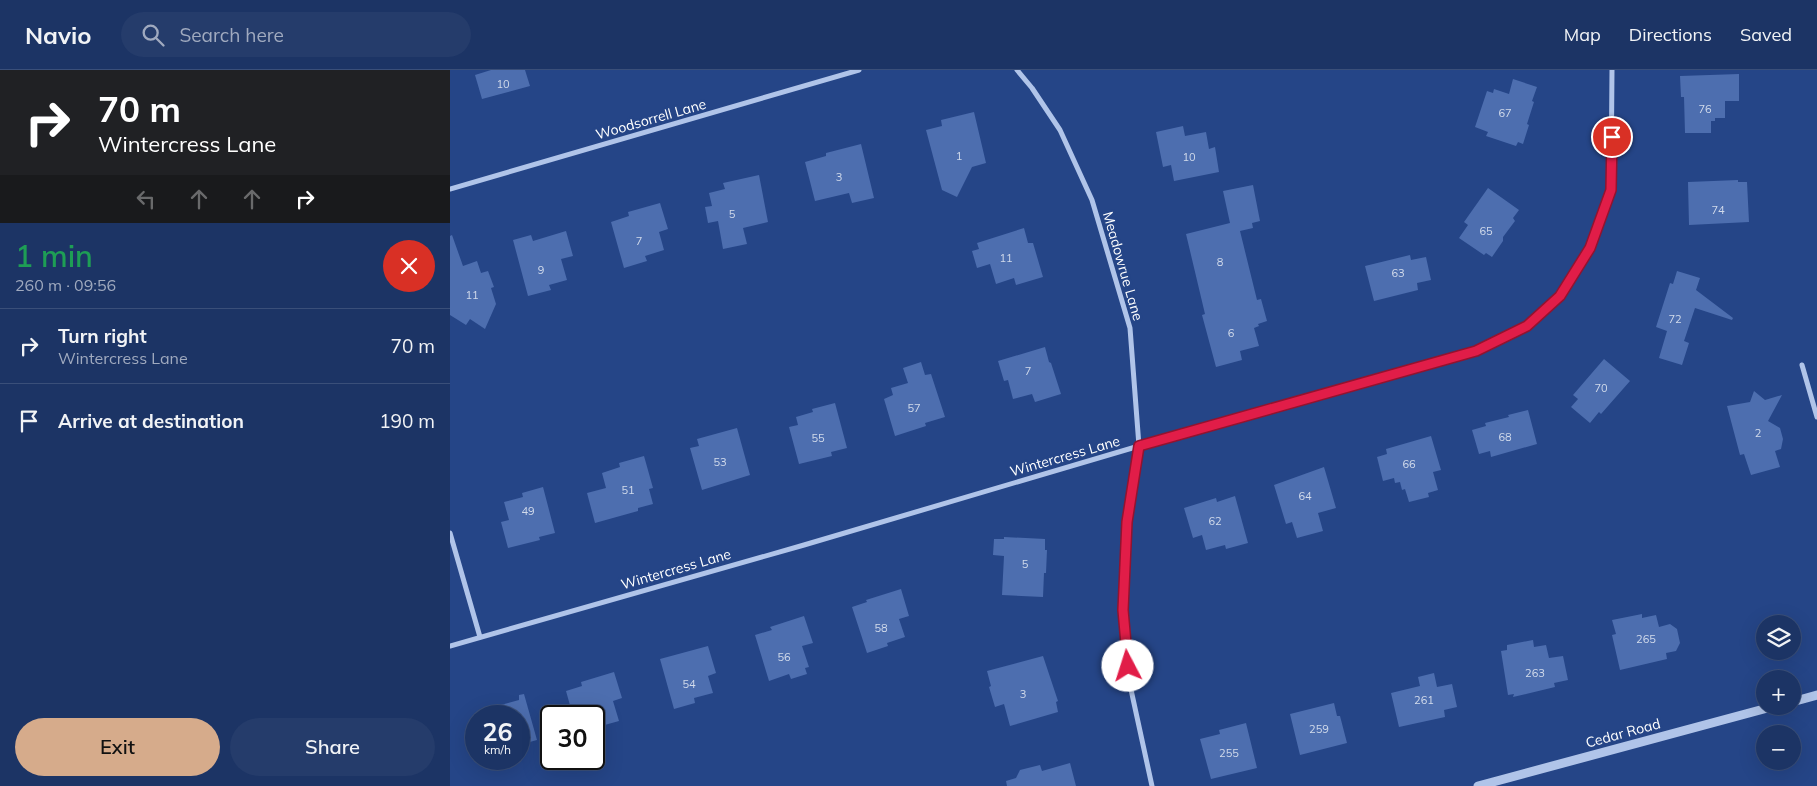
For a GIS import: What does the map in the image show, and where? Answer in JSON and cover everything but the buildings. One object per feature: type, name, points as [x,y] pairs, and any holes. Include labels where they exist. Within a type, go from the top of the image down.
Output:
[{"type":"street","name":"Woodsorrell Lane","points":[[450,189],[859,70]]},
{"type":"street","name":"Meadowrue Lane","points":[[1017,70],[1032,88],[1060,130],[1092,200],[1130,328],[1139,446],[1127,522],[1123,610],[1130,685],[1152,786]]},
{"type":"street","name":"Wintercress Lane","points":[[450,646],[1139,446],[1476,351],[1527,326],[1560,296],[1590,248],[1611,190],[1612,70]]},
{"type":"street","points":[[1802,365],[1817,417]]},
{"type":"street","points":[[450,533],[480,637]]},
{"type":"street","points":[[1801,699],[1817,695]]},
{"type":"street","name":"Cedar Road","points":[[1478,786],[1756,711]]},
{"type":"route","points":[[1128,666],[1123,610],[1127,522],[1139,446],[1476,351],[1527,326],[1560,296],[1590,248],[1611,190],[1612,137]]}]
